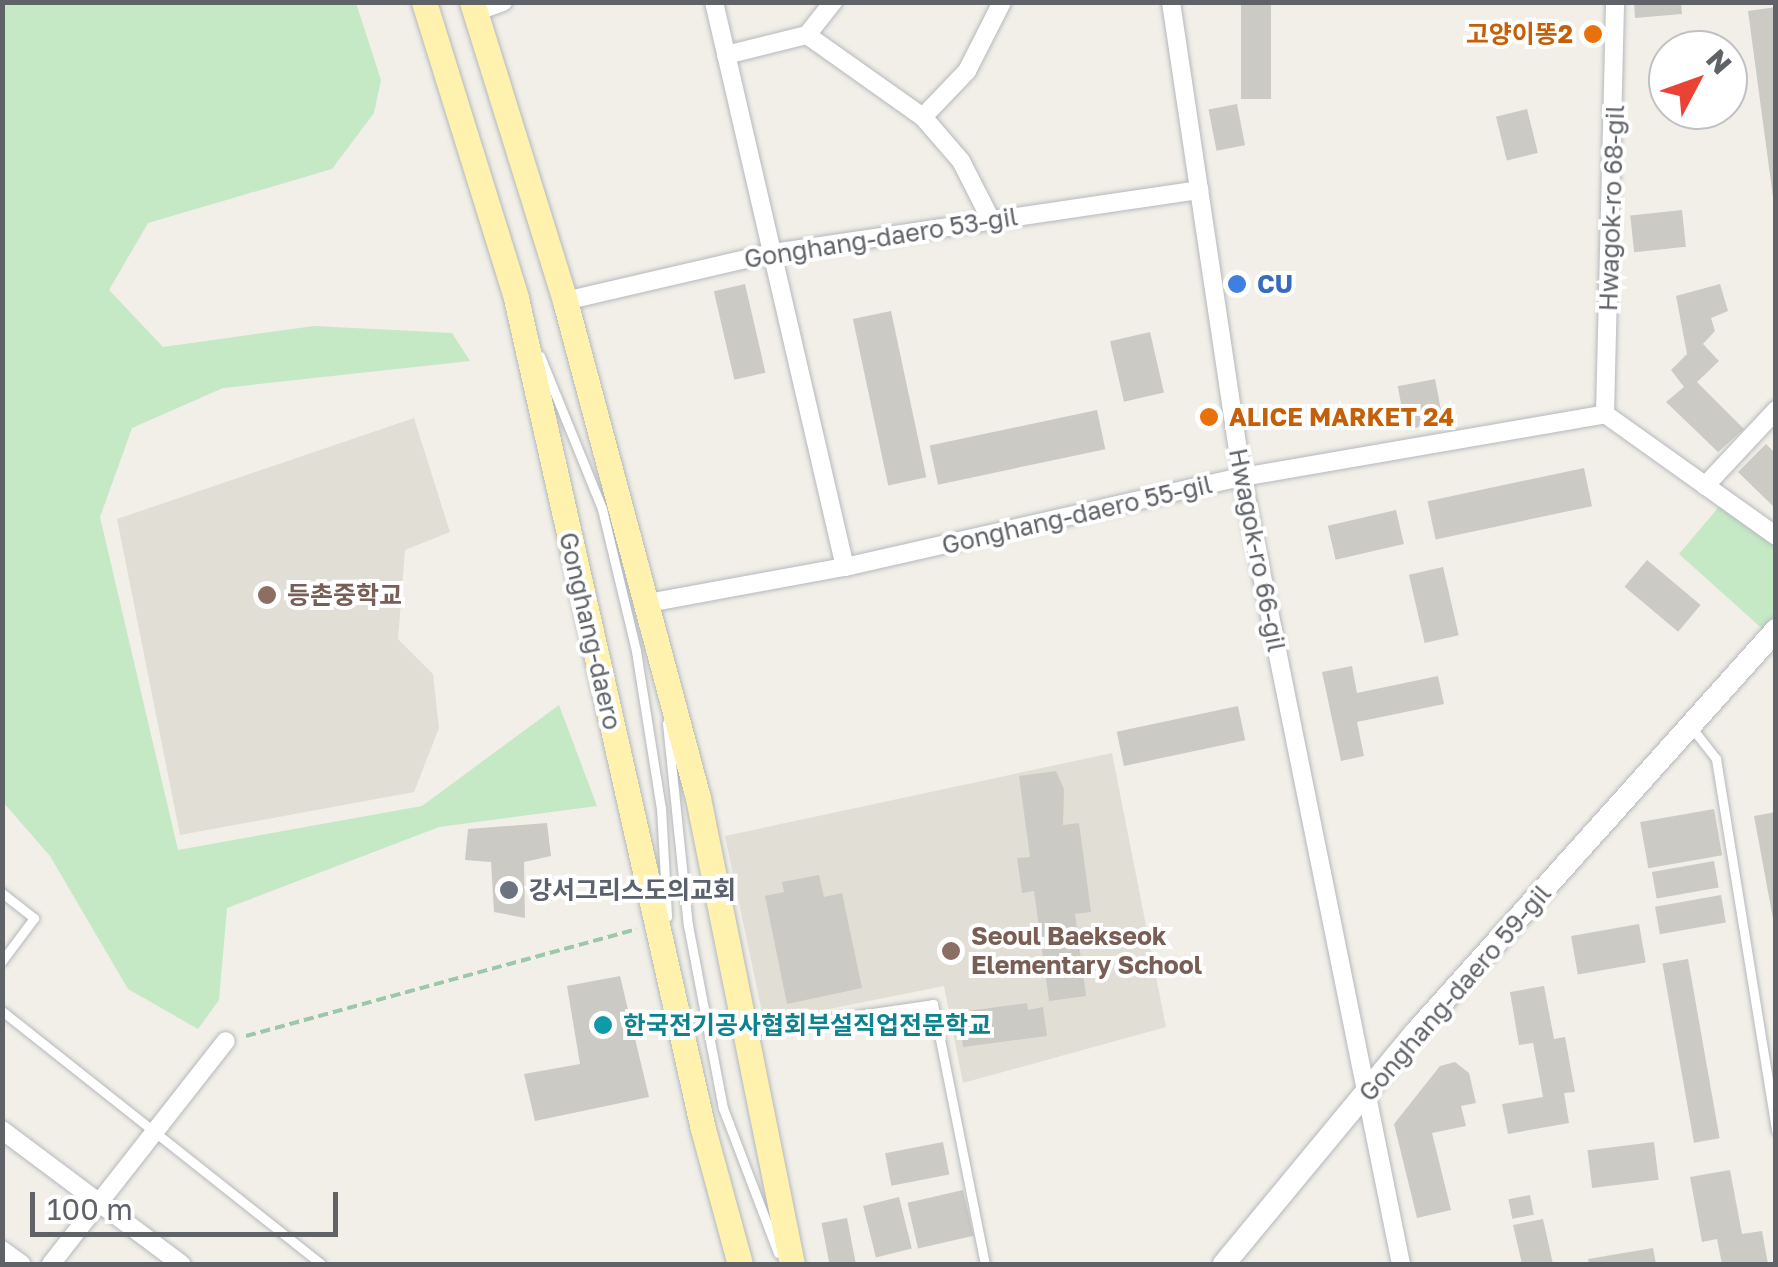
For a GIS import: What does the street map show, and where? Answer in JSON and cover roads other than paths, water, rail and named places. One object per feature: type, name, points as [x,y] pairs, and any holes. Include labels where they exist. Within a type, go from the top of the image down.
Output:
[{"type":"main road","name":"Gonghang-daero","points":[[424,2],[516,298],[661,922],[703,1128],[740,1264]]},
{"type":"main road","points":[[474,7],[564,300],[648,603],[749,1032],[792,1264]]},
{"type":"main road","name":"Gonghang-daero 59-gil","points":[[1224,1264],[1365,1094],[1776,630]]},
{"type":"street","points":[[474,7],[503,2]]},
{"type":"street","points":[[714,2],[845,567]]},
{"type":"street","points":[[726,54],[807,35],[832,2]]},
{"type":"street","points":[[923,118],[967,71],[1002,2]]},
{"type":"street","name":"Hwagok-ro 66-gil","points":[[1171,2],[1242,478],[1401,1264]]},
{"type":"street","name":"Hwagok-ro 68-gil","points":[[1605,414],[1614,2]]},
{"type":"street","points":[[807,35],[923,118],[961,162],[991,220]]},
{"type":"street","name":"Gonghang-daero 53-gil","points":[[564,300],[772,252],[1199,190]]},
{"type":"street","points":[[1705,486],[1776,410]]},
{"type":"street","points":[[1605,414],[1776,536]]},
{"type":"street","name":"Gonghang-daero 55-gil","points":[[648,603],[845,567],[1242,478],[1605,414]]},
{"type":"street","points":[[51,1264],[226,1041]]},
{"type":"street","points":[[2,1130],[181,1264]]},
{"type":"street","points":[[2,1250],[21,1264]]},
{"type":"lane","points":[[516,298],[602,509],[636,651],[661,808],[668,956]]},
{"type":"lane","points":[[665,678],[673,821],[724,1108],[783,1264]]},
{"type":"lane","points":[[1690,726],[1716,758],[1776,1130]]},
{"type":"lane","points":[[2,893],[34,918],[2,961]]},
{"type":"lane","points":[[749,1032],[934,1004],[985,1264]]},
{"type":"lane","points":[[2,1011],[321,1264]]},
{"type":"place","name":"고양이똥2","points":[[1593,34]]},
{"type":"place","name":"CU","points":[[1237,284]]},
{"type":"place","name":"ALICE MARKET 24","points":[[1209,417]]},
{"type":"place","name":"등촌중학교","points":[[267,595]]},
{"type":"place","name":"강서그리스도의교회","points":[[509,890]]},
{"type":"place","name":"Seoul Baekseok Elementary School","points":[[951,951]]},
{"type":"place","name":"한국전기공사협회부설직업전문학교","points":[[603,1025]]}]
